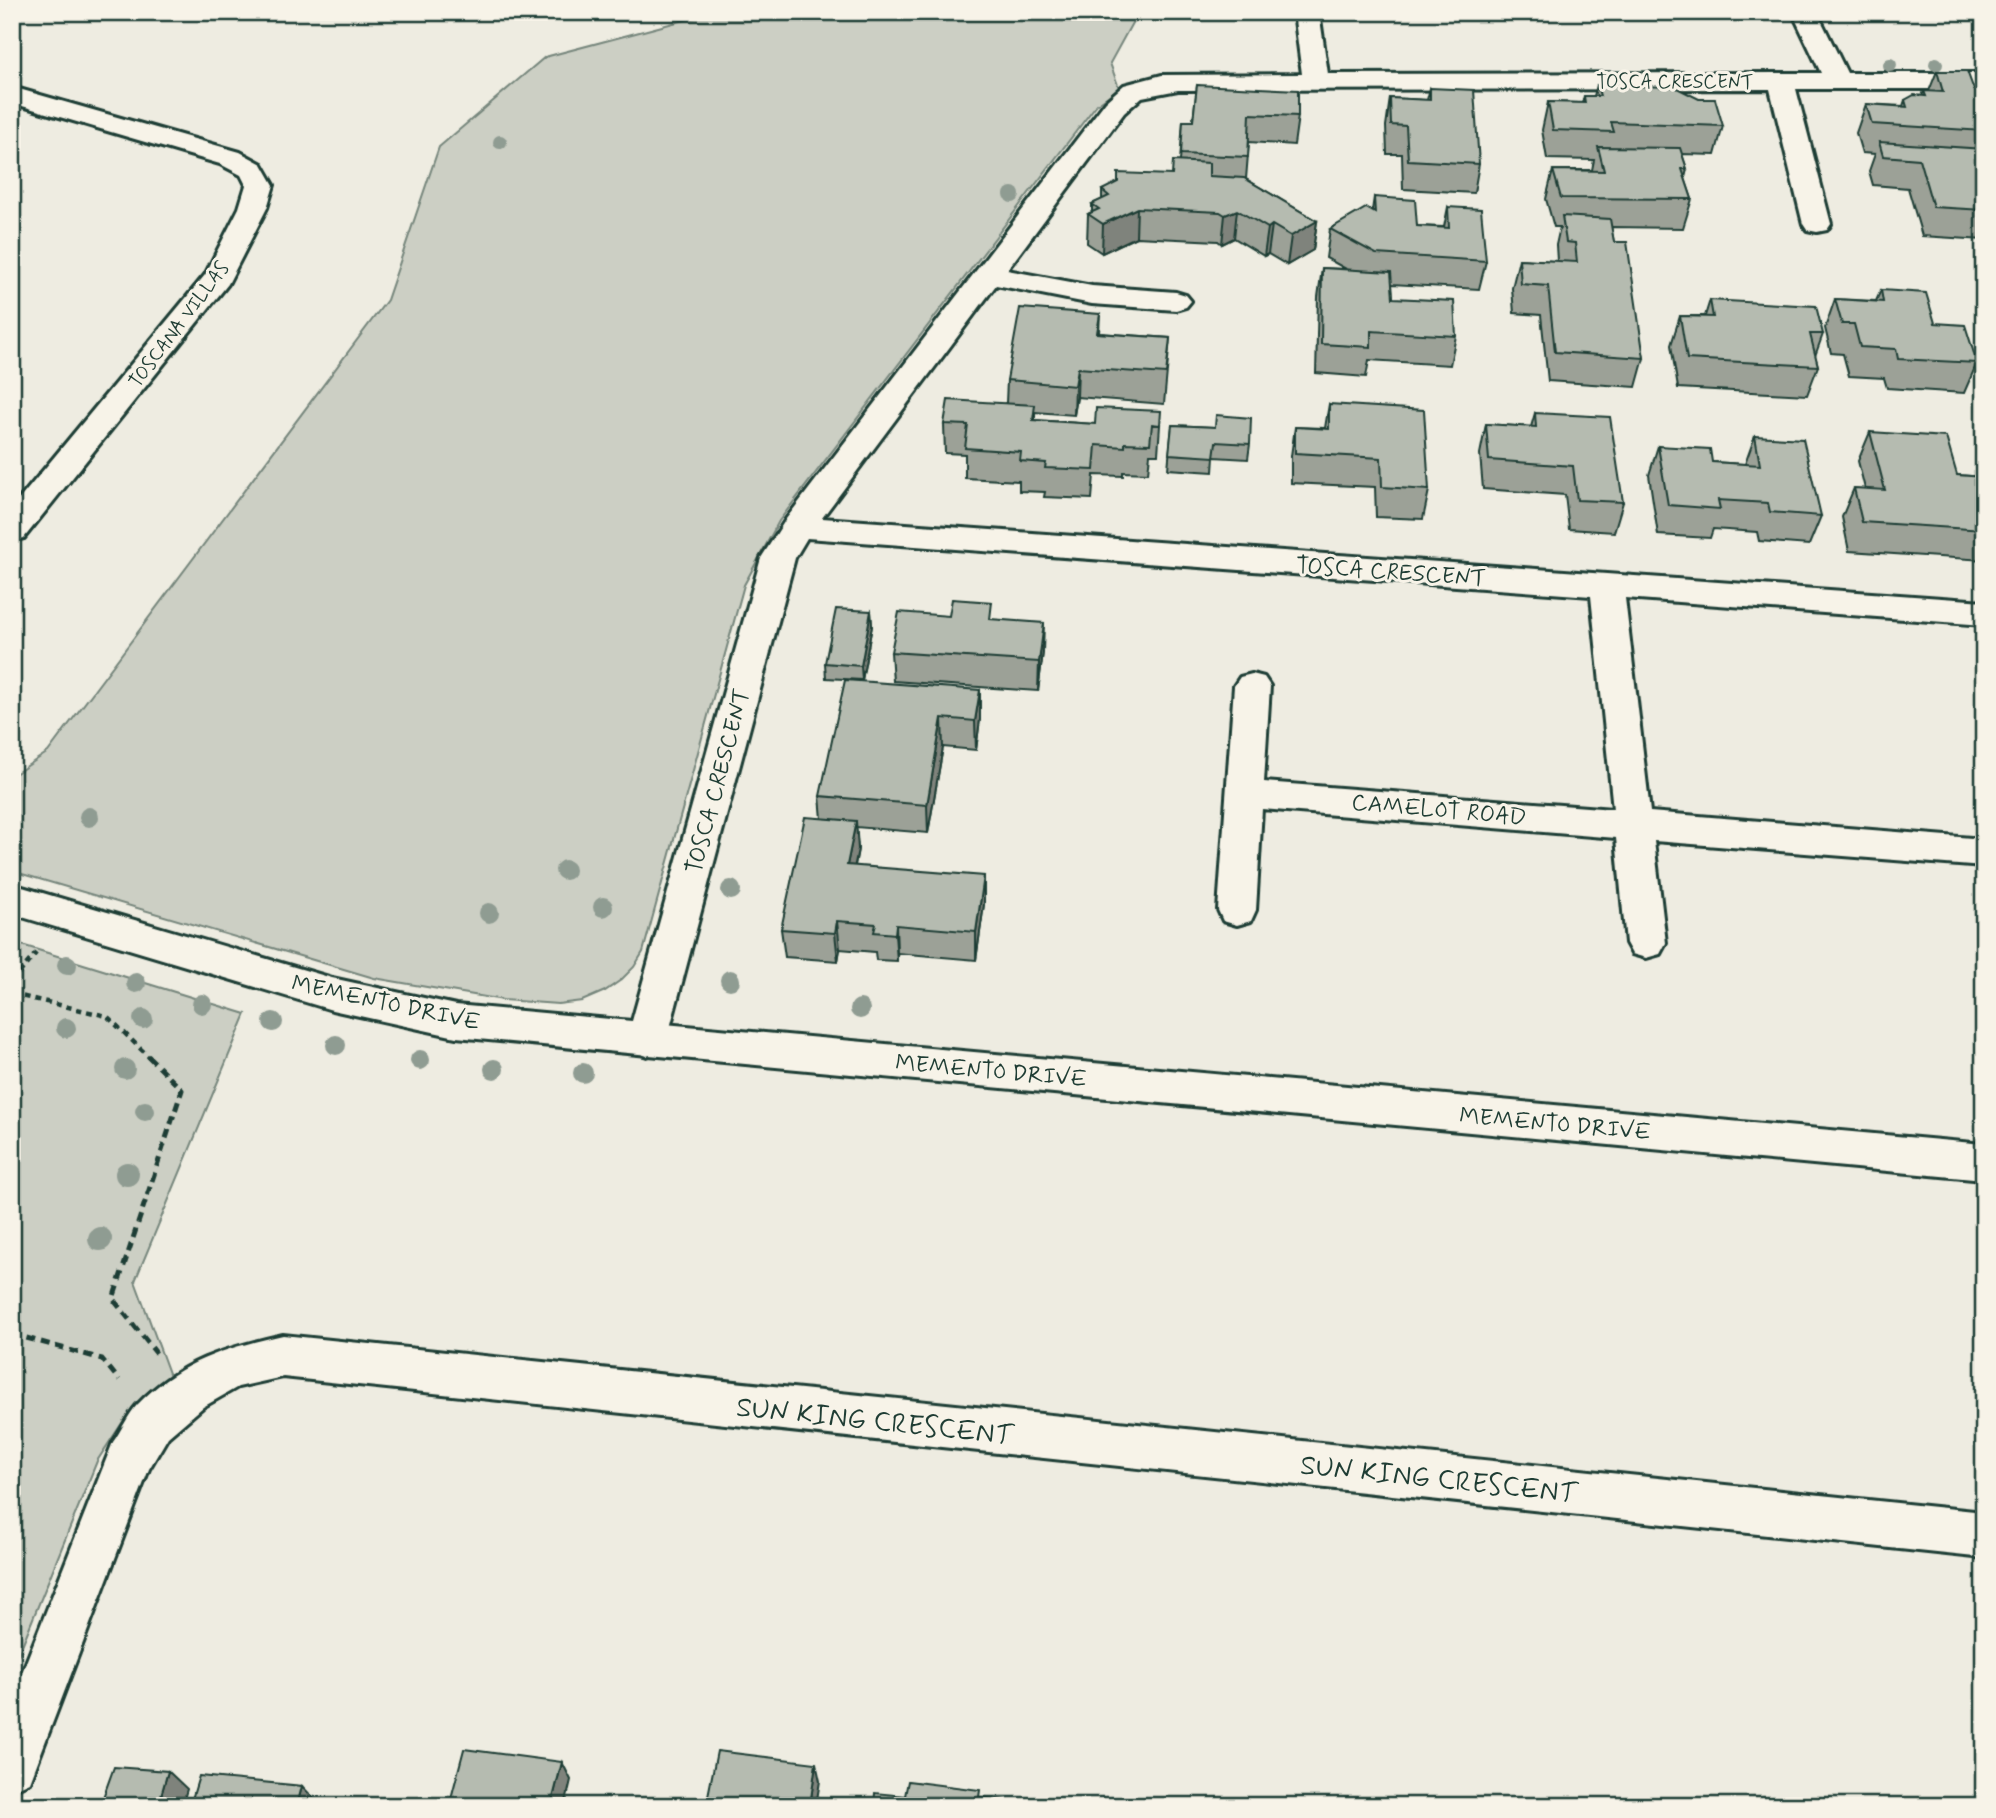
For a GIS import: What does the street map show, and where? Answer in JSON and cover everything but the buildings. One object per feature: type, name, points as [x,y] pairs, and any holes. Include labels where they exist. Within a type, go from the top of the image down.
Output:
[{"type":"street","points":[[1306,12],[1315,82]]},
{"type":"street","points":[[1804,12],[1838,81]]},
{"type":"street","name":"TOSCA CRESCENT","points":[[1781,81],[1817,225]]},
{"type":"street","name":"TOSCA CRESCENT","points":[[647,1039],[778,558],[798,527],[1088,140],[1123,98],[1133,91],[1162,83],[1984,81]]},
{"type":"street","name":"TOSCANA VILLAS","points":[[12,95],[230,158],[251,170],[260,185],[253,208],[218,278],[12,530]]},
{"type":"street","points":[[989,275],[1093,295],[1176,301]]},
{"type":"street","name":"TOSCA CRESCENT","points":[[798,527],[1984,613]]},
{"type":"street","points":[[1607,586],[1646,943]]},
{"type":"street","points":[[1237,911],[1252,686]]},
{"type":"street","name":"CAMELOT ROAD","points":[[1245,794],[1984,853]]},
{"type":"street","name":"MEMENTO DRIVE","points":[[12,898],[332,994],[443,1018],[1984,1162]]},
{"type":"street","name":"SUN KING CRESCENT","points":[[12,1763],[130,1458],[152,1422],[187,1392],[229,1368],[283,1356],[1984,1535]]},
{"type":"path","points":[[12,982],[37,952]]},
{"type":"path","points":[[12,994],[107,1016],[182,1090],[113,1299],[187,1392]]},
{"type":"path","points":[[12,1334],[102,1359],[152,1422]]},
{"type":"shaded area","points":[[715,12],[1138,12],[1110,63],[1119,88],[1097,104],[779,521],[744,585],[643,952],[634,967],[605,991],[582,1001],[558,1004],[503,1000],[374,978],[12,871],[12,776],[48,752],[387,300],[439,147],[545,57]]},
{"type":"shaded area","points":[[12,942],[246,1014],[135,1281],[170,1376],[128,1414],[97,1461],[12,1670]]}]
